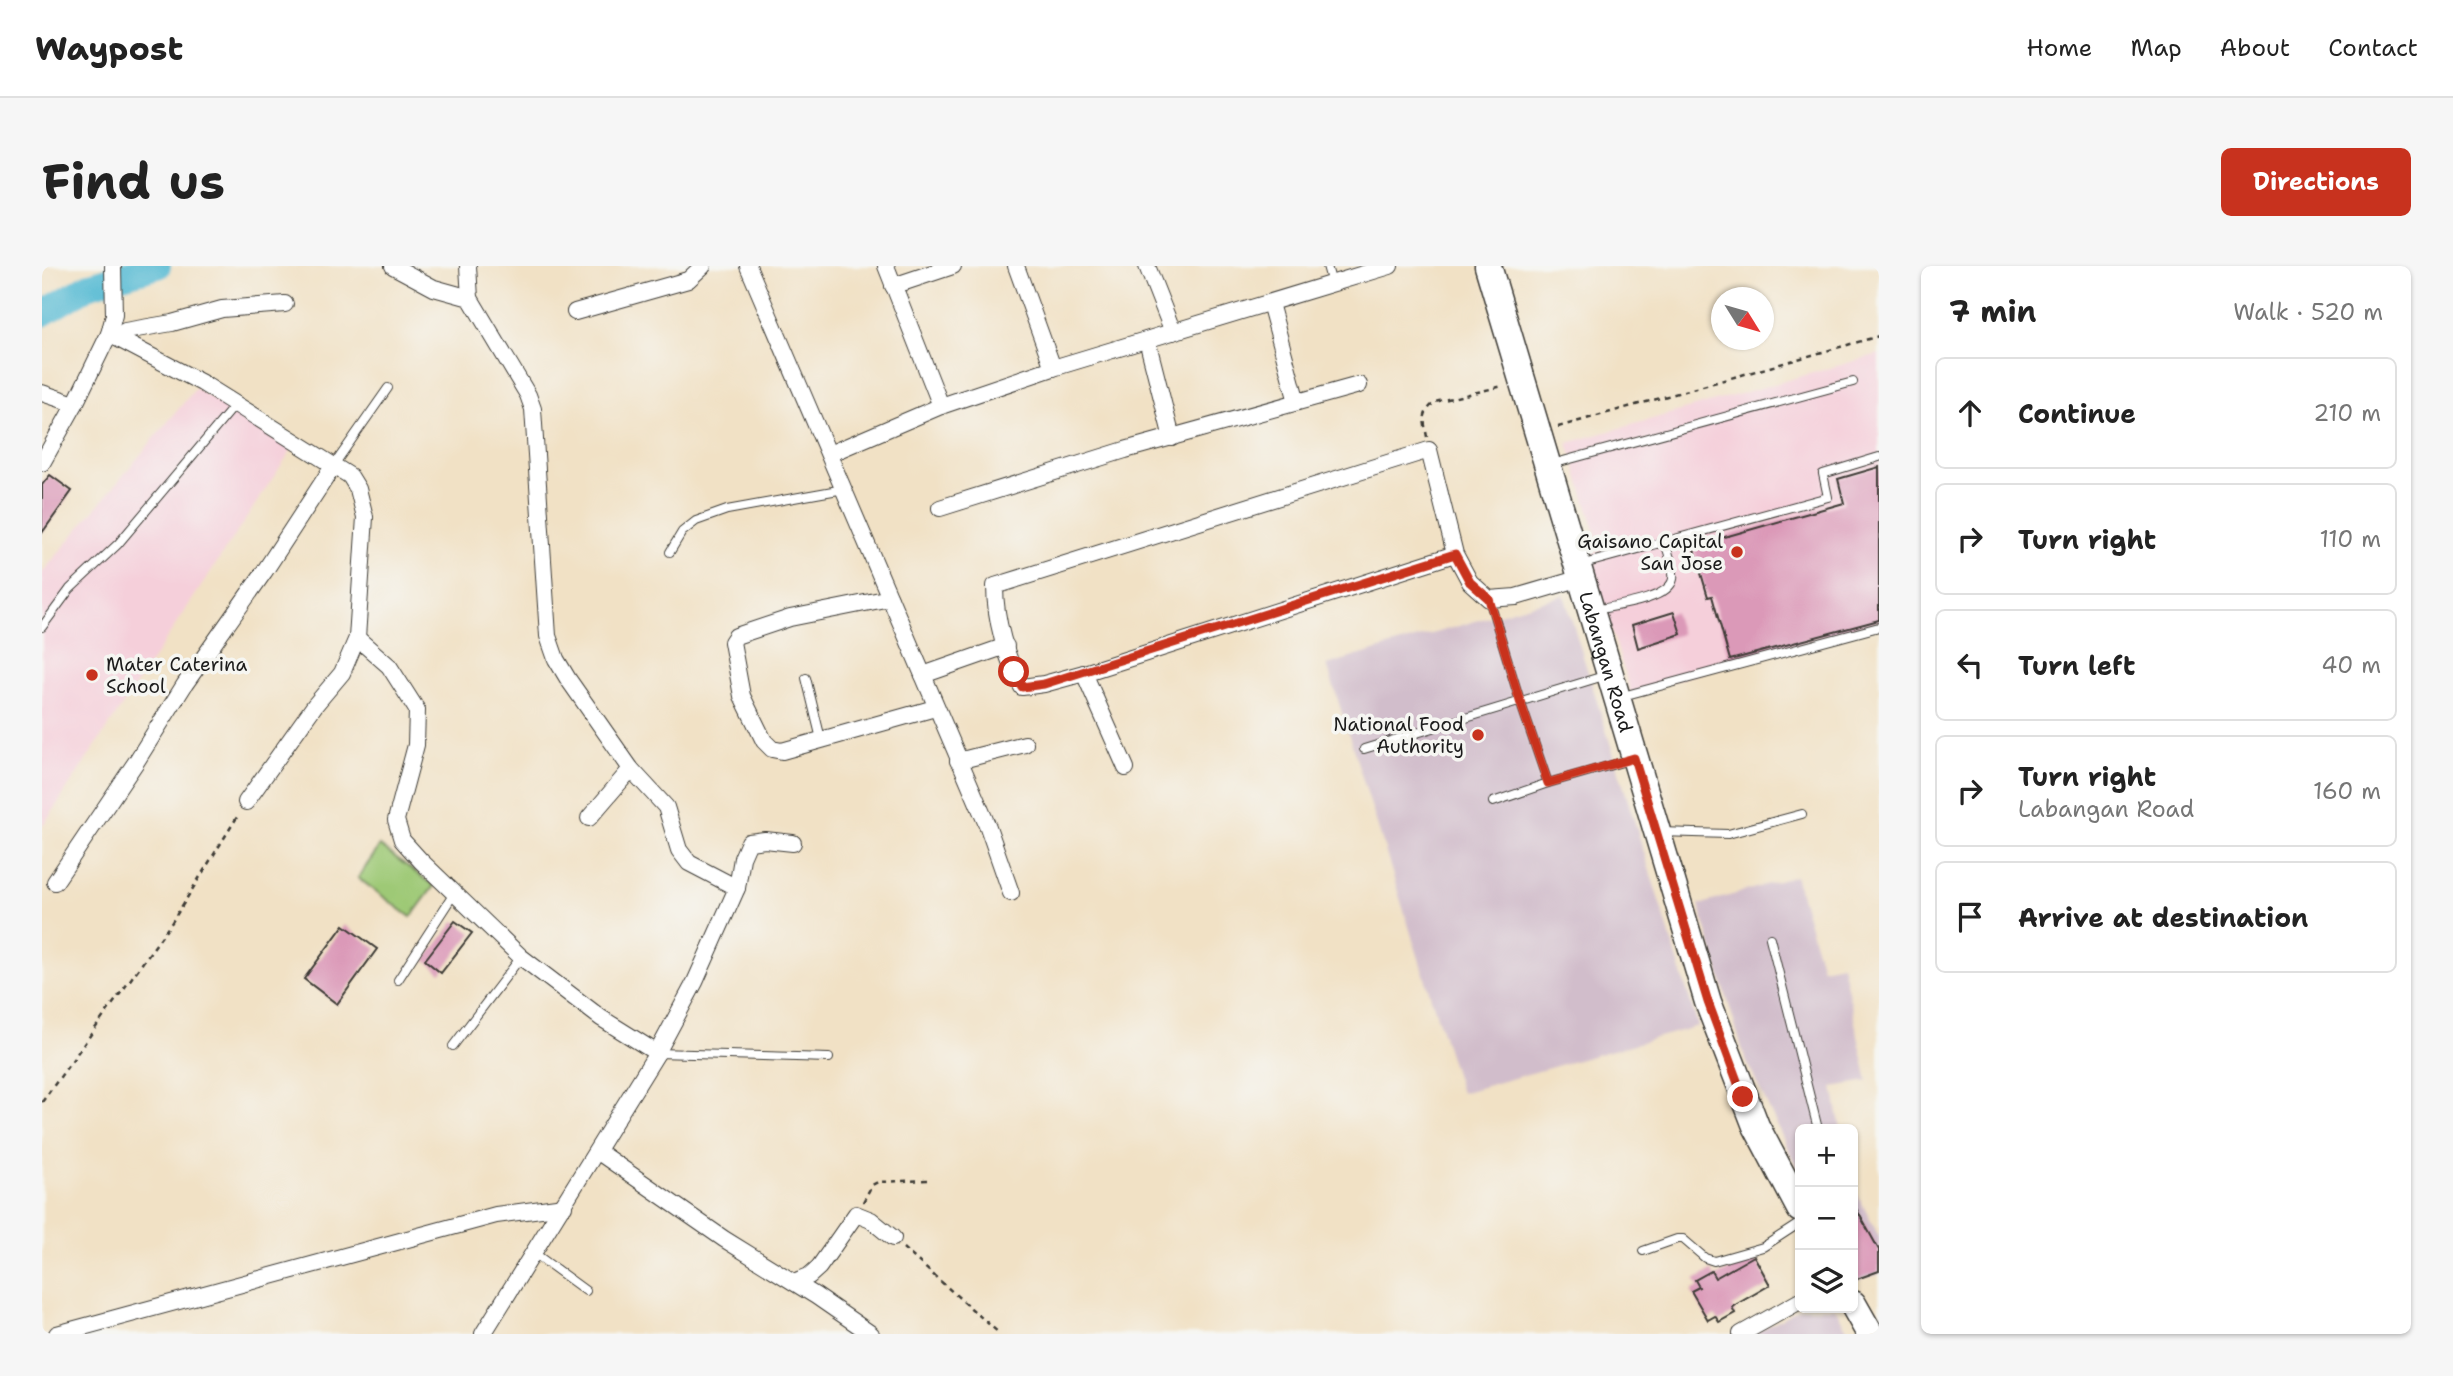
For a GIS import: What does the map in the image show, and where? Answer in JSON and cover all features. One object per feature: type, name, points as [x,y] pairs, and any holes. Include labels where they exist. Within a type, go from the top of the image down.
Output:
[{"type":"main road","name":"Labangan Road","points":[[1488,266],[1708,1002],[1743,1097],[1772,1159],[1795,1194]]},
{"type":"main road","points":[[1858,1313],[1870,1334]]},
{"type":"street","points":[[42,463],[113,336],[113,266]]},
{"type":"street","points":[[393,266],[434,288],[470,298]]},
{"type":"street","points":[[468,266],[470,298],[528,395],[533,409],[548,636],[556,659],[631,769],[666,807],[679,849],[689,863],[737,888]]},
{"type":"street","points":[[575,312],[688,279],[704,266]]},
{"type":"street","points":[[748,266],[988,827],[1011,893]]},
{"type":"street","points":[[886,266],[941,406]]},
{"type":"street","points":[[894,286],[953,266]]},
{"type":"street","points":[[1016,266],[1053,368]]},
{"type":"street","points":[[1147,266],[1173,331]]},
{"type":"street","points":[[829,454],[941,406],[1053,368],[1390,266]]},
{"type":"street","points":[[1270,303],[1297,402]]},
{"type":"street","points":[[113,336],[222,309],[285,304]]},
{"type":"street","points":[[113,336],[187,374],[350,476],[365,517],[357,638],[342,673],[315,705],[246,802]]},
{"type":"street","points":[[1147,340],[1172,438]]},
{"type":"street","points":[[940,508],[1359,385]]},
{"type":"street","points":[[42,393],[75,404]]},
{"type":"street","points":[[1455,554],[1084,673],[1022,687],[1014,672],[995,605],[996,586],[1429,450],[1455,554],[1470,582],[1489,599],[1516,597],[1579,572]]},
{"type":"street","points":[[55,882],[334,465]]},
{"type":"street","points":[[890,598],[790,618],[736,636],[732,642],[742,696],[764,741],[772,749],[782,751],[935,708]]},
{"type":"street","points":[[357,638],[389,666],[417,710],[416,746],[396,820],[402,840],[522,957],[601,1018],[657,1054]]},
{"type":"street","points":[[923,675],[1006,646]]},
{"type":"street","points":[[1084,673],[1126,768]]},
{"type":"street","points":[[958,761],[1025,744]]},
{"type":"street","points":[[589,818],[631,769]]},
{"type":"street","points":[[482,1334],[657,1054],[695,982],[737,888],[742,858],[749,842],[765,840],[793,843]]},
{"type":"street","points":[[597,1151],[724,1239],[871,1334]]},
{"type":"street","points":[[57,1334],[483,1218],[564,1206]]},
{"type":"street","points":[[794,1282],[809,1276],[819,1267],[856,1214],[871,1220],[892,1238]]},
{"type":"street","points":[[1741,1334],[1795,1304]]},
{"type":"lane","points":[[1327,266],[1332,284]]},
{"type":"lane","points":[[1548,465],[1853,382]]},
{"type":"lane","points":[[334,465],[388,388]]},
{"type":"lane","points":[[42,626],[70,589],[118,544],[236,404]]},
{"type":"lane","points":[[1579,572],[1665,541],[1828,497],[1823,474],[1879,457]]},
{"type":"lane","points":[[670,552],[682,531],[696,521],[727,510],[844,489]]},
{"type":"lane","points":[[1589,611],[1660,595],[1668,588],[1673,578],[1665,541]]},
{"type":"lane","points":[[1489,599],[1548,783]]},
{"type":"lane","points":[[1364,749],[1520,701],[1613,686],[1879,627]]},
{"type":"lane","points":[[806,678],[821,739]]},
{"type":"lane","points":[[1493,802],[1634,758]]},
{"type":"lane","points":[[1657,832],[1728,834],[1802,814]]},
{"type":"lane","points":[[398,980],[455,892]]},
{"type":"lane","points":[[1770,938],[1817,1124]]},
{"type":"lane","points":[[453,1045],[522,957]]},
{"type":"lane","points":[[657,1054],[829,1058]]},
{"type":"lane","points":[[1643,1251],[1683,1238],[1704,1258],[1714,1261],[1763,1247],[1795,1226]]},
{"type":"lane","points":[[534,1253],[586,1291]]},
{"type":"path","points":[[1538,433],[1879,336]]},
{"type":"path","points":[[1429,450],[1424,418],[1427,409],[1435,402],[1521,381]]},
{"type":"path","points":[[42,1102],[172,922],[246,802]]},
{"type":"path","points":[[856,1214],[872,1185],[878,1182],[929,1180]]},
{"type":"path","points":[[892,1238],[1000,1334]]},
{"type":"shaded area","points":[[1879,354],[1879,621],[1631,693],[1588,554],[1601,550],[1568,443]]},
{"type":"shaded area","name":"Mater Caterina School","points":[[196,388],[292,449],[42,827],[42,573]]},
{"type":"shaded area","points":[[1564,595],[1698,1026],[1461,1093],[1327,665]]},
{"type":"shaded area","points":[[1795,876],[1822,968],[1842,964],[1868,1081],[1833,1087],[1840,1124],[1795,1124],[1795,1163],[1745,1058],[1699,905]]},
{"type":"shaded area","points":[[1858,1196],[1879,1237],[1879,1274],[1858,1281]]},
{"type":"shaded area","points":[[1795,1311],[1795,1313],[1838,1313],[1850,1334],[1754,1334]]},
{"type":"green space","points":[[380,846],[434,886],[411,917],[358,878]]},
{"type":"building","points":[[1879,467],[1879,620],[1730,660],[1712,596],[1708,597],[1693,546],[1844,503],[1838,479]]},
{"type":"building","points":[[50,475],[72,491],[42,533],[42,485]]},
{"type":"building","points":[[1674,612],[1681,634],[1638,648],[1632,625]]},
{"type":"building","points":[[455,921],[472,933],[441,973],[425,960]]},
{"type":"building","points":[[344,925],[377,949],[337,1004],[304,979]]},
{"type":"building","points":[[1858,1212],[1879,1250],[1879,1271],[1858,1279]]},
{"type":"building","points":[[1754,1256],[1770,1285],[1732,1307],[1735,1313],[1719,1322],[1715,1316],[1708,1320],[1691,1291],[1699,1287],[1695,1280],[1711,1271],[1715,1278]]},
{"type":"waterway","points":[[42,314],[90,285],[158,266]]},
{"type":"place","name":"Gaisano Capital San Jose","points":[[1737,552]]},
{"type":"place","name":"Mater Caterina School","points":[[92,675]]},
{"type":"place","name":"National Food Authority","points":[[1478,735]]},
{"type":"route","points":[[1014,672],[1022,687],[1044,684],[1455,554],[1470,582],[1489,599],[1548,783],[1634,758],[1708,1002],[1743,1097]]}]
